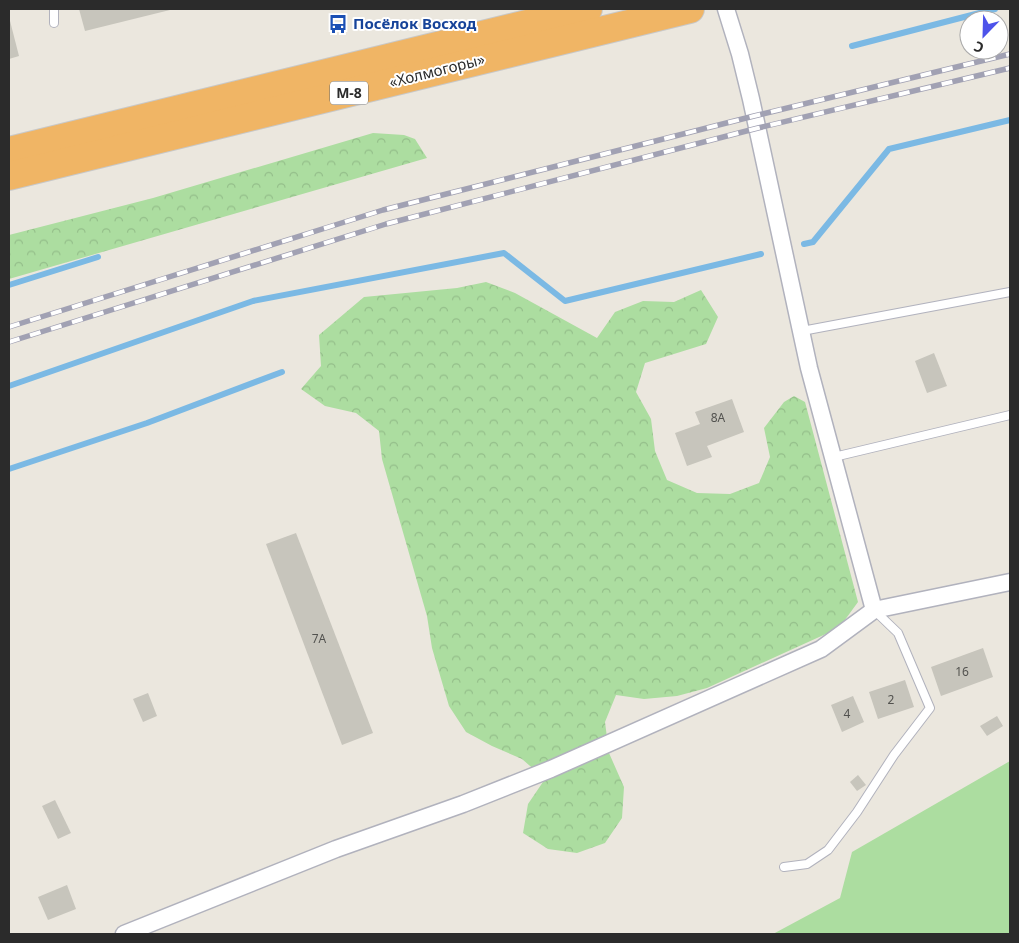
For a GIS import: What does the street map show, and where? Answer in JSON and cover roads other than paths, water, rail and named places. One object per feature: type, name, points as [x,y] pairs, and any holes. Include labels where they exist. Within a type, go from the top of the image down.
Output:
[{"type":"highway","name":"«Холмогоры»","points":[[9,151],[588,9]]},
{"type":"highway","name":"«Холмогоры»","points":[[9,176],[690,9]]},
{"type":"street","points":[[726,9],[751,99],[810,368],[874,610]]},
{"type":"street","points":[[124,934],[336,849],[463,804],[551,768],[822,649],[874,610],[1010,582]]},
{"type":"lane","points":[[54,9],[54,23]]},
{"type":"lane","points":[[802,331],[1010,292]]},
{"type":"lane","points":[[834,456],[1010,415]]},
{"type":"lane","points":[[784,866],[807,864],[828,850],[857,812],[894,755],[930,708],[898,633],[874,610]]},
{"type":"waterway","points":[[852,46],[995,9]]},
{"type":"waterway","points":[[804,244],[813,242],[889,149],[1010,120]]},
{"type":"waterway","points":[[9,386],[253,301],[504,253],[565,301],[761,254]]},
{"type":"waterway","points":[[9,285],[98,257]]},
{"type":"waterway","points":[[9,469],[147,423],[282,372]]},
{"type":"railway","points":[[9,327],[383,210],[754,116],[1010,54]]},
{"type":"railway","points":[[9,342],[386,224],[758,128],[1010,68]]},
{"type":"place","name":"Посёлок Восход","points":[[338,24]]}]
